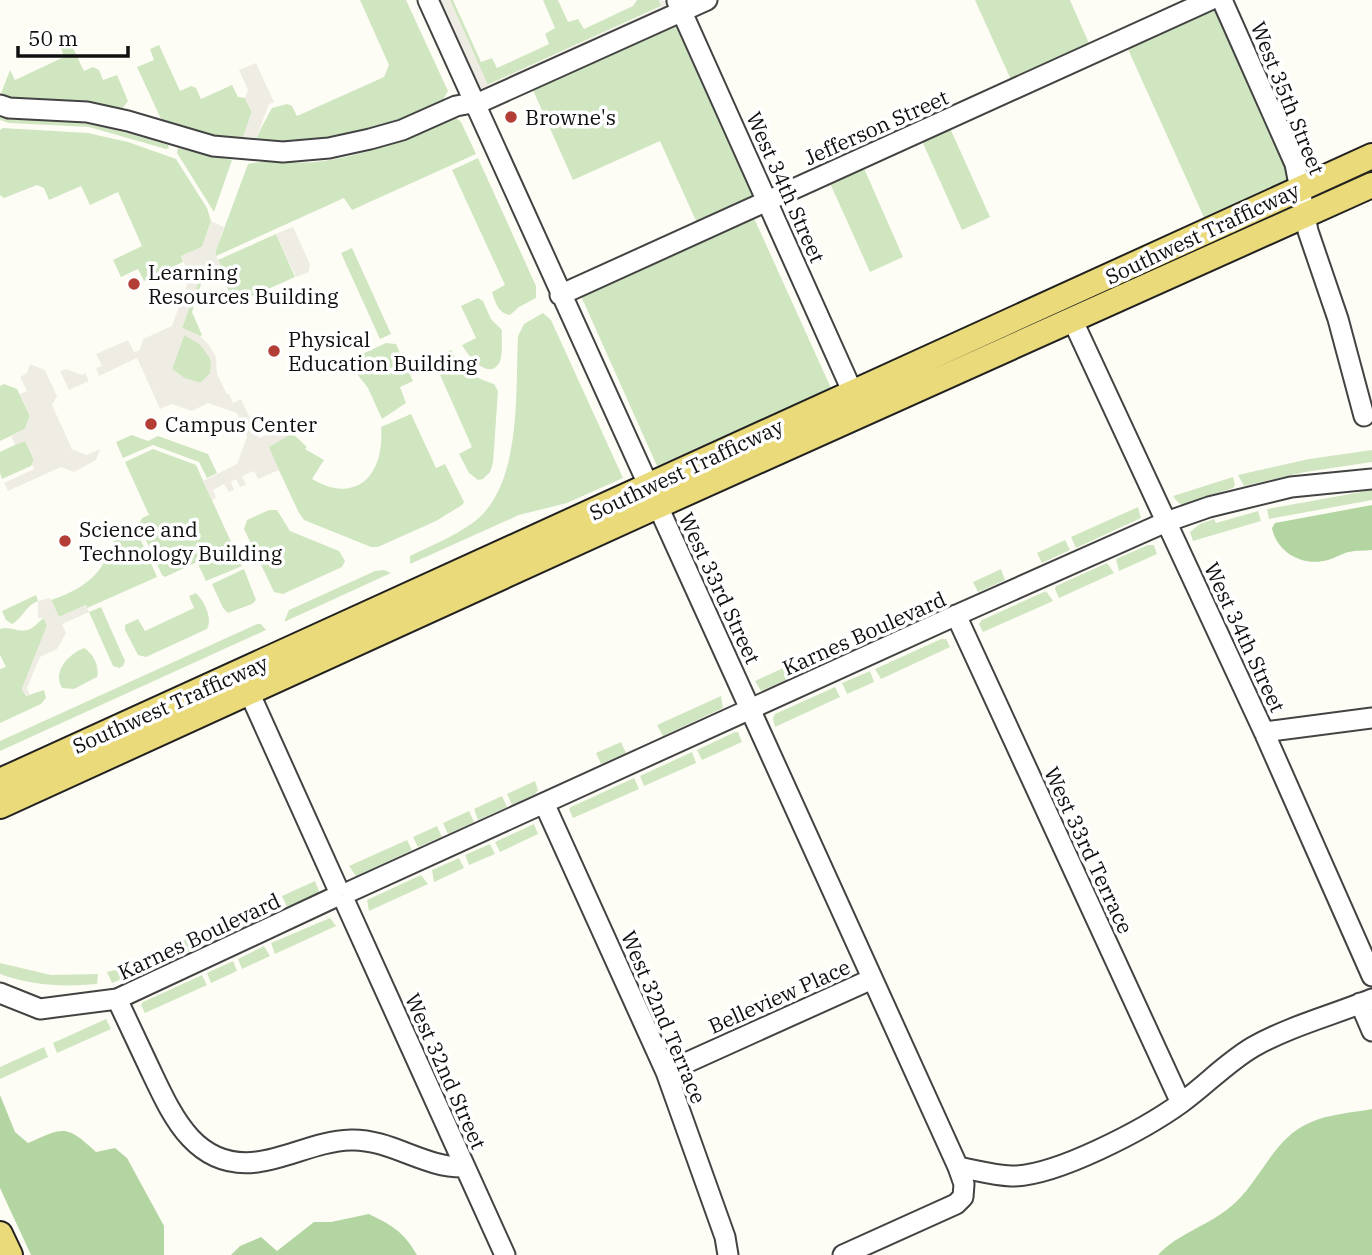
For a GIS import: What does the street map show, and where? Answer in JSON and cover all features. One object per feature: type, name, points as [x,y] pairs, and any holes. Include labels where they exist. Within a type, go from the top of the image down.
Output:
[{"type":"main road","name":"Southwest Trafficway","points":[[0,806],[249,692],[653,497],[853,393],[1372,156]]},
{"type":"main road","name":"Southwest Trafficway","points":[[0,781],[653,497],[1072,319],[1372,185]]},
{"type":"main road","points":[[0,1234],[10,1255]]},
{"type":"street","name":"West 33rd Street","points":[[428,0],[964,1184],[963,1197],[956,1204],[844,1255]]},
{"type":"street","points":[[0,105],[9,108],[87,112],[213,146],[283,152],[330,148],[402,130],[456,106],[474,103],[679,6],[707,0]]},
{"type":"street","name":"Jefferson Street","points":[[560,295],[1210,0]]},
{"type":"street","name":"West 35th Street","points":[[1222,0],[1295,164],[1308,232],[1338,319],[1364,416]]},
{"type":"street","name":"West 34th Street","points":[[679,6],[853,393]]},
{"type":"street","name":"West 34th Street","points":[[1072,319],[1264,732],[1372,976]]},
{"type":"street","name":"Karnes Boulevard","points":[[0,993],[40,1009],[117,999],[956,615],[1166,522],[1209,507],[1291,487],[1372,479]]},
{"type":"street","name":"West 33rd Terrace","points":[[956,615],[1181,1103]]},
{"type":"street","name":"West 32nd Street","points":[[249,692],[505,1255]]},
{"type":"street","points":[[1264,732],[1372,718]]},
{"type":"street","name":"West 32nd Terrace","points":[[544,803],[666,1072],[725,1237],[728,1255]]},
{"type":"street","name":"Belleview Place","points":[[666,1072],[872,979]]},
{"type":"street","points":[[117,999],[173,1118],[189,1138],[210,1153],[232,1161],[256,1162],[325,1143],[352,1140],[379,1143],[448,1167],[464,1167]]},
{"type":"street","points":[[958,1167],[1011,1176],[1046,1171],[1132,1134],[1181,1103],[1227,1064],[1254,1047],[1297,1027],[1366,1001],[1372,1031]]},
{"type":"green space","points":[[360,0],[406,0],[448,91],[442,102],[396,123],[345,138],[254,144],[272,108],[287,104],[292,106],[297,116],[384,77],[389,65]]},
{"type":"green space","points":[[450,0],[453,0],[481,62],[492,58],[497,68],[549,44],[545,34],[555,28],[543,0],[558,0],[568,22],[578,19],[584,29],[633,6],[637,0],[659,0],[661,6],[487,85]]},
{"type":"green space","points":[[975,0],[1070,0],[1091,48],[1012,82]]},
{"type":"green space","points":[[1209,9],[1216,10],[1290,176],[1289,184],[1206,222],[1127,47]]},
{"type":"green space","points":[[674,24],[681,27],[754,192],[752,199],[697,223],[660,141],[573,180],[532,88]]},
{"type":"green space","points":[[71,44],[84,71],[93,67],[99,70],[103,80],[117,75],[128,101],[121,110],[63,101],[14,100],[0,96],[10,70],[15,80],[64,57],[61,48]]},
{"type":"green space","points":[[159,45],[180,91],[191,86],[196,88],[201,99],[232,85],[238,97],[245,98],[252,112],[241,143],[166,126],[137,67],[154,60],[150,49]]},
{"type":"green space","points":[[0,117],[88,124],[155,141],[168,145],[169,148],[89,127],[9,123],[0,120]]},
{"type":"green space","points":[[455,117],[461,122],[476,154],[352,210],[344,198],[216,256],[248,164],[314,162],[351,156],[403,139]]},
{"type":"green space","points":[[3,128],[88,133],[128,142],[176,159],[207,208],[211,221],[202,247],[181,256],[183,262],[144,281],[138,269],[121,277],[113,260],[142,246],[118,192],[90,205],[81,186],[49,200],[44,188],[37,185],[4,198],[0,195],[0,130]]},
{"type":"green space","points":[[950,128],[990,217],[962,230],[922,141]]},
{"type":"green space","points":[[178,148],[232,160],[214,212],[177,153]]},
{"type":"green space","points":[[478,158],[536,286],[536,298],[510,315],[500,309],[494,300],[492,292],[505,285],[452,170]]},
{"type":"green space","points":[[863,166],[903,257],[870,272],[829,181]]},
{"type":"green space","points":[[754,218],[831,388],[657,466],[581,296]]},
{"type":"green space","points":[[276,234],[295,277],[241,301],[237,294],[231,296],[218,260]]},
{"type":"green space","points":[[352,248],[391,334],[380,339],[341,253]]},
{"type":"green space","points":[[199,280],[202,281],[192,312],[202,335],[200,336],[182,328]]},
{"type":"green space","points":[[478,298],[483,301],[491,319],[502,330],[501,358],[493,369],[477,364],[462,345],[476,338],[461,306]]},
{"type":"green space","points":[[543,313],[551,320],[623,478],[567,503],[519,515],[410,564],[410,556],[471,524],[488,508],[500,488],[513,438],[518,336],[524,324]]},
{"type":"green space","points":[[184,335],[201,345],[211,361],[210,374],[200,383],[184,378],[172,369]]},
{"type":"green space","points":[[386,343],[396,344],[413,381],[400,387],[406,403],[382,419],[368,388],[347,361]]},
{"type":"green space","points":[[451,350],[464,368],[474,376],[494,384],[498,391],[493,463],[490,472],[483,479],[478,480],[469,473],[459,454],[472,447],[433,359]]},
{"type":"green space","points":[[4,384],[17,389],[30,416],[25,429],[0,441],[0,386]]},
{"type":"green space","points":[[411,414],[436,468],[445,464],[464,502],[462,505],[436,521],[378,547],[371,547],[304,520],[268,447],[292,433],[307,447],[305,449],[324,460],[312,479],[343,489],[355,487],[373,471],[381,444],[381,427]]},
{"type":"green space","points":[[132,435],[148,441],[158,436],[208,454],[217,473],[207,478],[199,462],[153,445],[123,458],[116,442]]},
{"type":"green space","points":[[25,440],[34,460],[31,466],[2,479],[0,452]]},
{"type":"green space","points":[[153,449],[196,465],[242,566],[206,581],[197,562],[165,577],[162,575],[139,525],[142,518],[149,515],[125,462]]},
{"type":"green space","points":[[1372,450],[1372,462],[1305,472],[1244,486],[1238,475],[1309,459]]},
{"type":"green space","points":[[1233,477],[1233,488],[1208,496],[1208,500],[1193,505],[1180,504],[1173,496]]},
{"type":"green space","points":[[1372,490],[1372,500],[1269,519],[1267,509]]},
{"type":"green space","points":[[1372,505],[1372,550],[1352,551],[1319,562],[1301,560],[1279,545],[1272,528],[1275,523]]},
{"type":"green space","points":[[1138,507],[1141,518],[1076,548],[1071,537]]},
{"type":"green space","points":[[269,510],[277,510],[290,531],[339,551],[345,561],[342,567],[283,594],[274,592],[244,529],[247,520]]},
{"type":"green space","points":[[1258,511],[1261,521],[1193,541],[1190,532],[1200,524],[1214,519],[1216,523]]},
{"type":"green space","points":[[128,525],[135,527],[157,577],[87,608],[86,605],[59,617],[51,600],[73,591],[92,578],[102,566],[119,532]]},
{"type":"green space","points":[[1065,540],[1070,550],[1042,563],[1037,553]]},
{"type":"green space","points":[[1154,545],[1157,554],[1119,571],[1116,559]]},
{"type":"green space","points":[[1107,563],[1114,573],[1059,598],[1056,586]]},
{"type":"green space","points":[[244,569],[256,600],[228,613],[212,584]]},
{"type":"green space","points":[[1001,569],[1005,580],[978,592],[973,582]]},
{"type":"green space","points":[[384,570],[391,573],[284,622],[289,610],[375,571]]},
{"type":"green space","points":[[1046,591],[1053,601],[983,632],[979,624],[982,620]]},
{"type":"green space","points":[[196,593],[207,610],[207,629],[146,657],[138,655],[125,625],[138,619],[145,631],[194,608],[189,596]]},
{"type":"green space","points":[[36,595],[38,601],[16,621],[12,624],[6,620],[2,611]]},
{"type":"green space","points":[[938,598],[940,609],[920,619],[916,617],[912,609]]},
{"type":"green space","points":[[101,607],[125,661],[119,668],[113,666],[89,612]]},
{"type":"green space","points":[[907,612],[910,623],[886,634],[881,624]]},
{"type":"green space","points":[[44,618],[47,626],[22,689],[26,696],[44,690],[46,698],[41,704],[0,723],[0,669],[6,667],[0,655],[0,629],[26,630]]},
{"type":"green space","points":[[261,624],[266,630],[0,751],[0,741]]},
{"type":"green space","points":[[848,639],[853,649],[827,661],[822,651]]},
{"type":"green space","points":[[946,639],[950,647],[881,679],[875,669]]},
{"type":"green space","points":[[84,648],[95,661],[97,677],[74,689],[62,688],[59,682],[61,669],[73,654]]},
{"type":"green space","points":[[816,653],[821,664],[761,691],[755,681]]},
{"type":"green space","points":[[870,671],[874,682],[847,694],[842,683]]},
{"type":"green space","points":[[835,687],[840,697],[775,727],[775,714]]},
{"type":"green space","points":[[721,696],[723,708],[663,736],[657,725]]},
{"type":"green space","points":[[738,732],[742,742],[702,760],[697,750]]},
{"type":"green space","points":[[621,742],[626,753],[601,764],[596,753]]},
{"type":"green space","points":[[692,752],[696,763],[644,786],[640,776]]},
{"type":"green space","points":[[634,778],[639,789],[573,818],[569,809],[571,807]]},
{"type":"green space","points":[[535,781],[538,790],[535,794],[512,805],[507,794]]},
{"type":"green space","points":[[502,796],[507,807],[478,820],[474,809]]},
{"type":"green space","points":[[469,811],[474,822],[448,834],[443,823]]},
{"type":"green space","points":[[534,824],[538,834],[500,852],[495,842]]},
{"type":"green space","points":[[437,826],[442,837],[418,847],[413,837]]},
{"type":"green space","points":[[407,840],[412,850],[356,876],[349,866]]},
{"type":"green space","points":[[490,844],[495,854],[469,865],[465,855]]},
{"type":"green space","points":[[459,858],[464,868],[434,882],[432,870]]},
{"type":"green space","points":[[421,875],[428,884],[369,911],[367,900]]},
{"type":"green space","points":[[315,881],[319,891],[317,894],[287,907],[282,896]]},
{"type":"green space","points":[[276,899],[281,910],[229,933],[224,923]]},
{"type":"green space","points":[[330,918],[336,926],[275,954],[271,943]]},
{"type":"green space","points":[[219,925],[224,935],[197,948],[192,937]]},
{"type":"green space","points":[[187,939],[192,950],[165,962],[160,952]]},
{"type":"green space","points":[[264,946],[270,956],[242,969],[238,959]]},
{"type":"green space","points":[[155,954],[159,964],[112,983],[107,972],[127,967]]},
{"type":"green space","points":[[233,961],[237,971],[211,983],[207,973]]},
{"type":"green space","points":[[0,963],[51,975],[98,974],[97,984],[60,985],[24,981],[0,974]]},
{"type":"green space","points":[[202,975],[207,985],[145,1013],[141,1005],[143,1002]]},
{"type":"green space","points":[[106,1019],[111,1029],[57,1053],[53,1043]]},
{"type":"green space","points":[[44,1047],[48,1057],[0,1079],[0,1067]]},
{"type":"green space","points":[[0,1095],[15,1132],[28,1143],[57,1131],[64,1131],[78,1137],[96,1152],[115,1148],[127,1158],[164,1226],[164,1255],[31,1255],[0,1188]]},
{"type":"green space","points":[[1372,1109],[1372,1255],[1158,1255],[1174,1241],[1229,1208],[1249,1187],[1275,1151],[1296,1130],[1324,1118]]},
{"type":"green space","points":[[369,1214],[397,1230],[417,1255],[231,1255],[240,1246],[261,1237],[277,1251],[314,1222],[331,1222]]},
{"type":"shaded area","points":[[439,0],[450,0],[488,85],[661,7],[659,0],[666,1],[667,6],[484,92],[477,85]]},
{"type":"shaded area","points":[[256,63],[274,102],[269,104],[254,144],[241,143],[252,112],[245,98],[248,90],[239,70]]},
{"type":"shaded area","points":[[211,221],[224,227],[215,253],[225,276],[222,277],[220,273],[199,280],[182,328],[200,336],[209,345],[216,357],[217,374],[227,394],[233,403],[241,399],[259,438],[286,426],[291,434],[269,447],[279,470],[258,479],[254,471],[242,476],[246,485],[240,487],[236,479],[231,482],[234,490],[229,492],[224,484],[213,490],[216,498],[212,500],[203,481],[237,464],[247,437],[237,413],[208,403],[192,411],[172,404],[160,409],[137,358],[99,376],[96,368],[102,366],[96,354],[128,340],[134,352],[140,350],[143,339],[172,326],[190,276],[181,256],[202,247]],"holes":[[[184,335],[201,345],[211,360],[210,374],[200,383],[184,378],[172,369]]]},
{"type":"shaded area","points":[[293,227],[310,264],[309,272],[296,277],[276,234]]},
{"type":"shaded area","points":[[30,364],[45,370],[57,396],[52,405],[72,449],[87,455],[100,449],[96,460],[74,472],[61,467],[8,491],[4,483],[34,469],[34,459],[26,441],[15,445],[11,436],[25,429],[30,417],[20,394],[27,391],[20,377],[27,373]]},
{"type":"shaded area","points":[[66,369],[82,375],[85,373],[89,381],[69,390],[60,371]]},
{"type":"shaded area","points":[[50,598],[59,617],[86,605],[89,612],[62,624],[66,633],[57,649],[40,657],[27,688],[30,695],[26,696],[22,689],[47,626],[44,618],[38,618],[38,601]]},
{"type":"place","name":"Browne's","points":[[511,117]]},
{"type":"place","name":"Learning Resources Building","points":[[134,284]]},
{"type":"place","name":"Physical Education Building","points":[[274,351]]},
{"type":"place","name":"Campus Center","points":[[151,424]]},
{"type":"place","name":"Science and Technology Building","points":[[65,541]]}]
